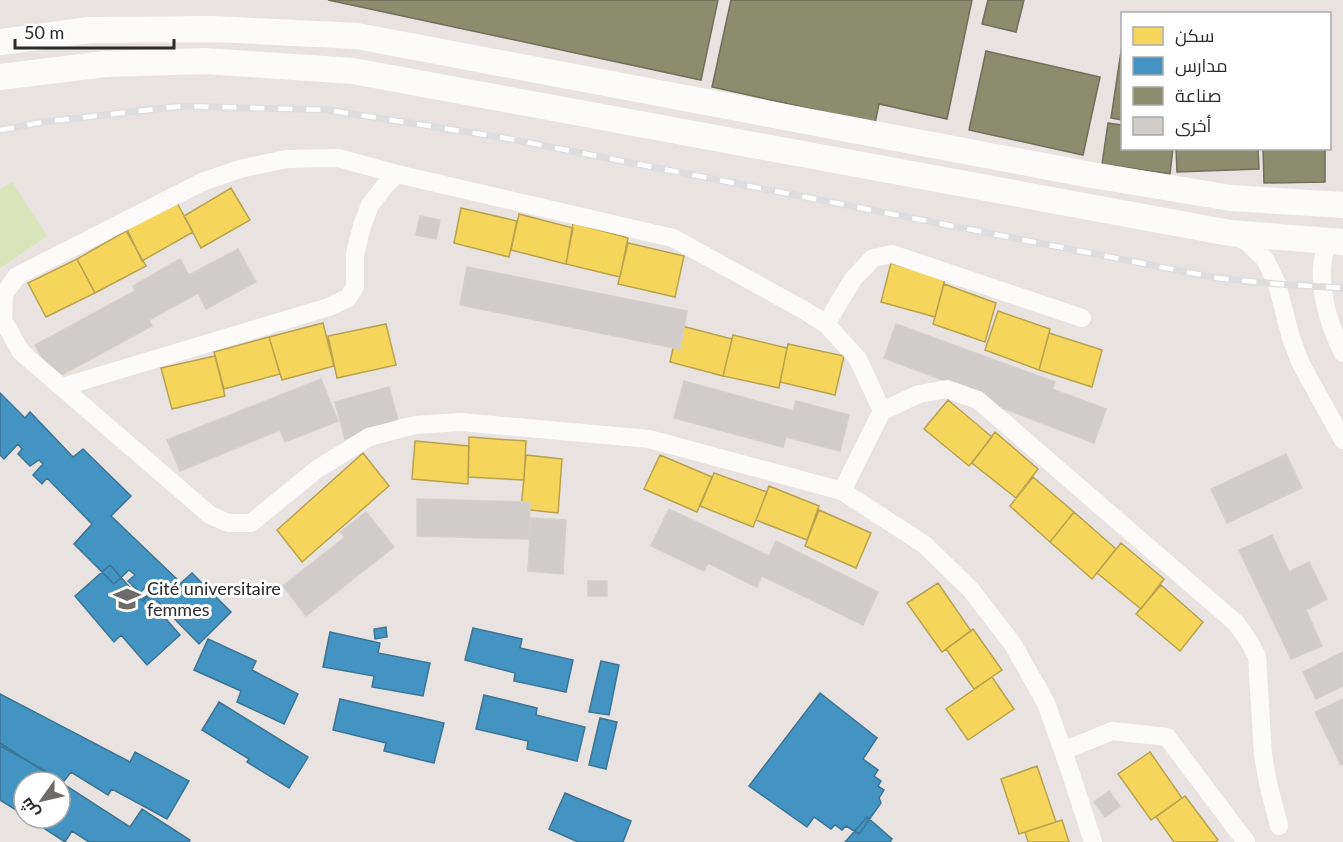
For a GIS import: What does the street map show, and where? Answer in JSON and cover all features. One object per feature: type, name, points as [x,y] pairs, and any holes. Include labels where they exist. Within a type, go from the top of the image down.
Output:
[{"type":"main road","points":[[0,42],[90,30],[214,29],[357,36],[1097,176],[1231,198],[1343,205]]},
{"type":"main road","points":[[0,77],[105,64],[205,61],[353,71],[1230,233],[1335,241]]},
{"type":"street","points":[[882,411],[858,359],[826,324],[673,238],[397,174],[338,158],[286,159],[240,169],[202,182],[17,276],[4,294],[3,320],[21,352],[210,514],[228,523],[251,523],[316,470],[369,437],[415,424],[461,422],[649,439],[842,491],[925,545],[971,590],[1012,643],[1046,703],[1094,842]]},
{"type":"street","points":[[62,387],[329,307],[348,298],[355,287],[355,254],[362,226],[370,206],[397,174]]},
{"type":"street","points":[[1230,233],[1248,243],[1265,259],[1277,284],[1291,338],[1301,364],[1343,440]]},
{"type":"street","points":[[1335,241],[1322,268],[1322,287],[1329,320],[1343,353]]},
{"type":"street","points":[[826,324],[853,279],[873,258],[892,254],[1082,318]]},
{"type":"street","points":[[842,491],[882,411],[919,394],[947,389],[978,400],[1236,623],[1257,656],[1263,755],[1279,826]]},
{"type":"street","points":[[1063,751],[1112,731],[1167,737],[1246,842]]},
{"type":"green space","points":[[12,182],[47,236],[0,268],[0,190]]},
{"type":"building: سكن","points":[[231,188],[250,220],[201,248],[184,216]]},
{"type":"building: سكن","points":[[176,201],[193,232],[142,261],[126,227]]},
{"type":"building: سكن","points":[[461,208],[517,221],[509,257],[454,243]]},
{"type":"building: سكن","points":[[519,214],[573,228],[566,264],[511,250]]},
{"type":"building: سكن","points":[[573,223],[628,238],[620,277],[566,264]]},
{"type":"building: سكن","points":[[126,231],[146,266],[95,293],[77,259]]},
{"type":"building: سكن","points":[[628,243],[684,256],[675,297],[618,284]]},
{"type":"building: سكن","points":[[77,259],[95,293],[46,317],[28,283]]},
{"type":"building: سكن","points":[[891,263],[945,279],[935,317],[881,302]]},
{"type":"building: سكن","points":[[944,284],[996,303],[985,342],[933,324]]},
{"type":"building: سكن","points":[[998,311],[1050,329],[1039,370],[985,350]]},
{"type":"building: سكن","points":[[323,323],[334,366],[282,380],[269,337]]},
{"type":"building: سكن","points":[[386,324],[396,365],[337,378],[328,336]]},
{"type":"building: سكن","points":[[678,325],[732,339],[723,376],[670,362]]},
{"type":"building: سكن","points":[[1049,333],[1102,350],[1092,387],[1039,370]]},
{"type":"building: سكن","points":[[733,335],[787,348],[779,388],[723,376]]},
{"type":"building: سكن","points":[[269,337],[280,374],[224,389],[214,352]]},
{"type":"building: سكن","points":[[788,344],[844,356],[835,395],[780,382]]},
{"type":"building: سكن","points":[[215,356],[225,396],[172,409],[161,368]]},
{"type":"building: سكن","points":[[948,400],[992,437],[969,466],[924,429]]},
{"type":"building: سكن","points":[[995,432],[1038,469],[1016,498],[972,463]]},
{"type":"building: سكن","points":[[469,437],[526,441],[524,480],[468,477]]},
{"type":"building: سكن","points":[[415,441],[469,446],[468,484],[412,479]]},
{"type":"building: سكن","points":[[363,453],[389,486],[302,562],[277,530]]},
{"type":"building: سكن","points":[[526,455],[562,459],[558,513],[521,509]]},
{"type":"building: سكن","points":[[660,455],[712,477],[697,512],[644,489]]},
{"type":"building: سكن","points":[[714,473],[767,492],[753,527],[700,506]]},
{"type":"building: سكن","points":[[1033,477],[1074,512],[1050,542],[1010,506]]},
{"type":"building: سكن","points":[[769,486],[819,506],[807,540],[756,520]]},
{"type":"building: سكن","points":[[819,510],[871,533],[856,568],[805,546]]},
{"type":"building: سكن","points":[[1074,512],[1116,549],[1092,579],[1050,542]]},
{"type":"building: سكن","points":[[1121,543],[1164,579],[1141,609],[1097,573]]},
{"type":"building: سكن","points":[[938,583],[971,631],[942,652],[907,603]]},
{"type":"building: سكن","points":[[1161,585],[1203,622],[1180,651],[1136,614]]},
{"type":"building: سكن","points":[[973,629],[1002,670],[974,689],[946,649]]},
{"type":"building: سكن","points":[[992,677],[1014,709],[968,740],[946,709]]},
{"type":"building: سكن","points":[[1150,752],[1182,798],[1151,820],[1118,774]]},
{"type":"building: سكن","points":[[1037,766],[1056,822],[1019,834],[1001,779]]},
{"type":"building: سكن","points":[[1185,796],[1218,840],[1216,842],[1174,842],[1156,817]]},
{"type":"building: سكن","points":[[1062,820],[1069,842],[1028,842],[1025,832]]},
{"type":"building: مدارس","points":[[0,393],[25,418],[30,412],[73,457],[83,449],[131,496],[111,516],[181,583],[192,573],[231,612],[199,644],[157,601],[150,607],[143,601],[154,588],[148,584],[140,593],[128,581],[135,575],[129,570],[114,584],[74,544],[92,524],[47,478],[42,484],[33,475],[43,464],[39,460],[30,466],[18,454],[22,449],[18,444],[4,459],[0,455]]},
{"type":"building: مدارس","points":[[110,565],[141,600],[146,596],[180,635],[147,665],[121,635],[114,642],[75,596]]},
{"type":"building: مدارس","points":[[386,627],[387,637],[375,639],[374,629]]},
{"type":"building: مدارس","points":[[473,628],[522,639],[520,648],[573,660],[566,692],[514,681],[515,673],[465,660]]},
{"type":"building: مدارس","points":[[330,632],[380,643],[378,653],[430,663],[423,696],[372,687],[374,676],[323,667]]},
{"type":"building: مدارس","points":[[208,639],[256,661],[252,670],[298,694],[284,724],[237,702],[241,691],[194,670]]},
{"type":"building: مدارس","points":[[601,661],[619,665],[609,715],[589,712]]},
{"type":"building: مدارس","points":[[820,693],[877,738],[863,759],[878,770],[874,776],[881,781],[878,786],[884,790],[879,798],[881,803],[859,834],[846,826],[842,830],[835,825],[831,829],[814,817],[807,827],[749,786]]},
{"type":"building: مدارس","points":[[0,694],[130,762],[135,752],[189,781],[167,819],[112,789],[108,795],[72,773],[72,770],[44,770],[0,746]]},
{"type":"building: مدارس","points":[[484,695],[537,708],[536,715],[585,727],[577,761],[527,749],[528,741],[476,729]]},
{"type":"building: مدارس","points":[[340,699],[444,723],[434,763],[384,751],[386,743],[333,730]]},
{"type":"building: مدارس","points":[[219,702],[308,757],[289,788],[247,762],[249,759],[202,730]]},
{"type":"building: مدارس","points":[[600,718],[617,722],[606,769],[589,765]]},
{"type":"building: مدارس","points":[[0,743],[42,770],[12,770],[12,808],[0,800]]},
{"type":"building: مدارس","points":[[72,790],[130,827],[142,809],[190,840],[189,842],[89,842],[72,831],[65,842],[46,830],[72,830]]},
{"type":"building: مدارس","points":[[565,793],[631,821],[623,842],[578,842],[549,829]]},
{"type":"building: مدارس","points":[[867,817],[892,839],[890,842],[845,842]]},
{"type":"building: صناعة","points":[[328,0],[718,0],[701,80]]},
{"type":"building: صناعة","points":[[731,0],[972,0],[947,119],[879,104],[875,123],[712,87]]},
{"type":"building: صناعة","points":[[988,0],[1024,0],[1016,32],[982,24]]},
{"type":"building: صناعة","points":[[986,51],[1100,77],[1083,155],[969,130]]},
{"type":"building: صناعة","points":[[1121,52],[1121,120],[1111,118]]},
{"type":"building: صناعة","points":[[1108,123],[1121,125],[1121,150],[1173,150],[1170,174],[1102,164]]},
{"type":"building: صناعة","points":[[1176,150],[1258,150],[1259,169],[1177,172]]},
{"type":"building: صناعة","points":[[1263,150],[1325,150],[1325,182],[1264,183]]},
{"type":"building: أخرى","points":[[420,216],[440,220],[436,239],[416,235]]},
{"type":"building: أخرى","points":[[238,249],[256,282],[206,309],[198,293],[149,320],[152,326],[54,379],[35,345],[135,291],[133,286],[180,259],[189,275]]},
{"type":"building: أخرى","points":[[467,267],[687,311],[680,349],[460,305]]},
{"type":"building: أخرى","points":[[896,324],[1055,382],[1052,389],[1106,409],[1094,443],[989,403],[991,398],[884,358]]},
{"type":"building: أخرى","points":[[321,379],[338,421],[285,442],[280,430],[180,471],[167,440]]},
{"type":"building: أخرى","points":[[684,381],[793,411],[796,401],[849,415],[840,451],[786,437],[783,447],[674,418]]},
{"type":"building: أخرى","points":[[389,387],[399,424],[345,439],[335,402]]},
{"type":"building: أخرى","points":[[1286,454],[1302,488],[1227,523],[1211,489]]},
{"type":"building: أخرى","points":[[417,499],[530,502],[529,539],[417,536]]},
{"type":"building: أخرى","points":[[669,509],[769,556],[776,541],[878,592],[863,625],[762,576],[757,587],[708,563],[704,571],[651,546]]},
{"type":"building: أخرى","points":[[366,512],[394,547],[306,616],[283,586],[345,537],[340,532]]},
{"type":"building: أخرى","points":[[531,518],[566,520],[563,574],[528,571]]},
{"type":"building: أخرى","points":[[1272,535],[1289,572],[1309,562],[1327,599],[1306,610],[1322,646],[1291,659],[1239,550]]},
{"type":"building: أخرى","points":[[588,581],[607,581],[607,596],[588,596]]},
{"type":"building: أخرى","points":[[1343,652],[1343,686],[1316,699],[1303,672]]},
{"type":"building: أخرى","points":[[1343,699],[1343,764],[1341,765],[1315,712]]},
{"type":"building: أخرى","points":[[1109,791],[1120,806],[1105,817],[1094,802]]},
{"type":"railway","points":[[0,130],[43,122],[182,106],[328,110],[505,138],[1217,278],[1343,288]]},
{"type":"place","name":"Cité universitaire femmes","points":[[127,599]]}]
